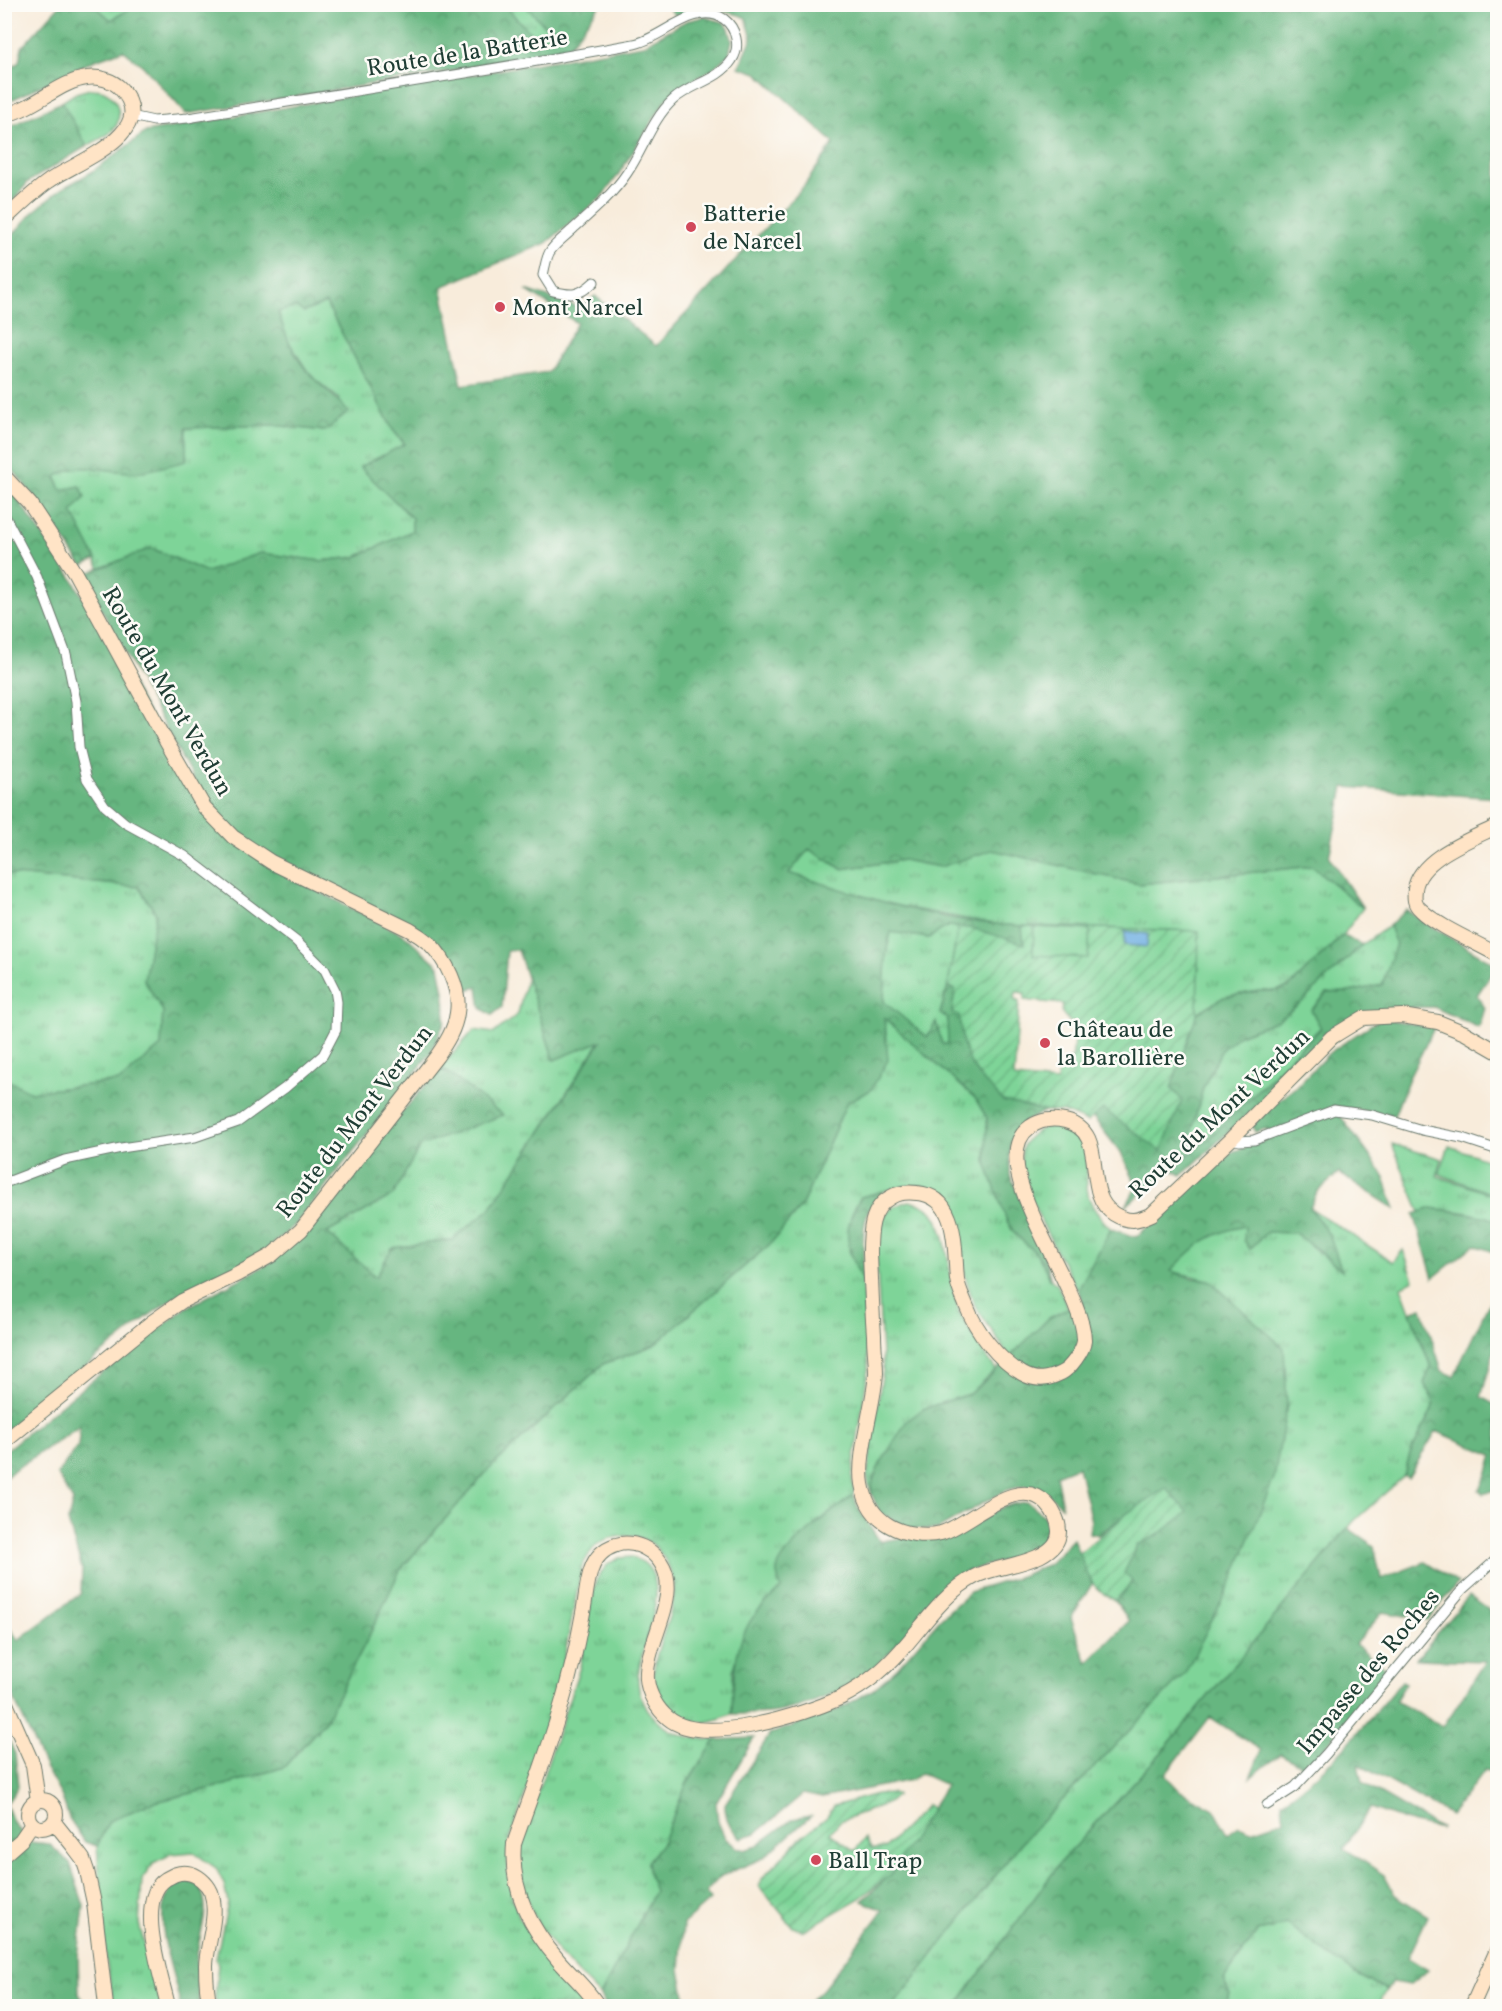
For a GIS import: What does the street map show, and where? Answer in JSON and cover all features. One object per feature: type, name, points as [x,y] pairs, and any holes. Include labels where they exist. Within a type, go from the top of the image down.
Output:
[{"type":"street","name":"Route de la Batterie","points":[[130,116],[154,121],[188,118],[568,56],[642,42],[687,16],[709,13],[718,15],[727,21],[736,36],[737,49],[732,60],[718,73],[686,90],[672,101],[660,116],[628,172],[609,196],[550,250],[543,275],[553,291],[571,296],[585,290],[594,282]]},
{"type":"street","points":[[4,115],[41,100],[72,82],[88,77],[108,80],[121,88],[129,102],[130,116],[128,127],[120,137],[51,180],[4,220]]},
{"type":"street","name":"Route du Mont Verdun","points":[[4,476],[30,504],[75,573],[204,807],[233,837],[272,862],[410,930],[429,943],[444,962],[455,987],[458,1012],[449,1038],[437,1056],[301,1230],[272,1254],[238,1274],[182,1301],[152,1322],[4,1442]]},
{"type":"street","points":[[4,514],[37,577],[66,654],[76,701],[79,747],[87,778],[105,806],[125,823],[184,856],[296,941],[325,970],[335,990],[337,1002],[336,1030],[322,1055],[285,1088],[238,1122],[195,1137],[121,1148],[65,1160],[4,1182]]},
{"type":"street","points":[[1497,826],[1438,857],[1424,869],[1416,884],[1414,897],[1420,909],[1428,916],[1497,955]]},
{"type":"street","name":"Route du Mont Verdun","points":[[598,2007],[584,1986],[559,1961],[540,1937],[520,1897],[512,1864],[514,1844],[570,1673],[589,1574],[596,1557],[619,1543],[638,1544],[658,1559],[668,1585],[664,1612],[649,1660],[647,1681],[654,1702],[669,1719],[686,1728],[709,1731],[768,1722],[827,1704],[863,1684],[882,1670],[934,1610],[972,1577],[1046,1553],[1059,1538],[1059,1527],[1045,1501],[1026,1493],[1008,1496],[995,1502],[960,1525],[940,1533],[923,1534],[893,1528],[880,1520],[869,1508],[861,1482],[863,1453],[876,1373],[870,1234],[875,1213],[890,1197],[905,1192],[922,1194],[939,1202],[950,1219],[956,1247],[957,1281],[968,1309],[982,1333],[1010,1367],[1031,1378],[1046,1380],[1064,1372],[1075,1359],[1084,1342],[1079,1314],[1019,1181],[1015,1155],[1019,1139],[1028,1128],[1041,1121],[1062,1120],[1071,1122],[1080,1129],[1088,1137],[1093,1150],[1098,1192],[1107,1209],[1124,1220],[1136,1221],[1152,1214],[1332,1038],[1363,1018],[1402,1016],[1438,1022],[1466,1033],[1497,1052]]},
{"type":"street","points":[[1231,1139],[1254,1140],[1334,1110],[1372,1115],[1422,1130],[1462,1138],[1497,1150]]},
{"type":"street","name":"Impasse des Roches","points":[[1267,1805],[1295,1786],[1326,1754],[1462,1590],[1497,1558]]},
{"type":"street","points":[[4,1699],[33,1765],[38,1801]]},
{"type":"street","points":[[32,1824],[28,1812],[31,1806],[38,1801],[48,1801],[56,1810],[54,1822],[83,1859],[94,1903],[106,2007]]},
{"type":"street","points":[[32,1824],[43,1828],[54,1822]]},
{"type":"street","points":[[4,1856],[21,1840],[32,1824]]},
{"type":"street","points":[[168,2007],[152,1939],[151,1917],[154,1895],[161,1882],[175,1873],[190,1873],[203,1881],[211,1891],[214,1906],[206,1966],[210,2007]]},
{"type":"street","points":[[1472,2007],[1497,1948]]},
{"type":"green space","points":[[138,4],[504,5],[537,40],[561,29],[545,26],[525,5],[600,5],[564,53],[186,114],[143,66],[123,50],[95,60],[5,103],[5,73],[19,62],[22,47],[60,5],[94,5],[111,20]]},
{"type":"green space","points":[[94,5],[138,5],[111,20]]},
{"type":"green space","points":[[504,5],[525,5],[545,26],[563,29],[537,40]]},
{"type":"green space","points":[[666,5],[1497,5],[1497,798],[1344,787],[1329,857],[1363,908],[1312,866],[1139,884],[992,850],[940,867],[903,860],[842,869],[809,849],[789,873],[875,900],[933,914],[992,924],[1022,926],[1024,945],[975,929],[948,926],[929,938],[891,932],[886,953],[884,1002],[927,1037],[936,1022],[942,1044],[948,1044],[947,1017],[940,1014],[948,986],[955,990],[952,1013],[959,1015],[963,1043],[971,1064],[1003,1101],[1045,1111],[1024,1122],[1010,1142],[1010,1175],[1043,1252],[1051,1280],[1038,1255],[1014,1233],[1007,1221],[986,1163],[987,1118],[975,1098],[884,1018],[888,1060],[871,1090],[847,1102],[801,1207],[770,1244],[654,1345],[603,1364],[490,1468],[400,1570],[325,1721],[284,1767],[225,1785],[151,1803],[109,1821],[97,1846],[85,1842],[69,1818],[62,1797],[45,1767],[5,1679],[4,1619],[18,1640],[81,1593],[82,1569],[68,1521],[73,1501],[57,1474],[78,1446],[80,1426],[5,1478],[5,1451],[186,1308],[274,1261],[441,1067],[503,1115],[420,1146],[393,1195],[327,1233],[376,1277],[392,1248],[452,1240],[490,1209],[601,1041],[554,1060],[518,950],[507,951],[502,1007],[492,1015],[481,1008],[478,987],[463,991],[451,956],[433,938],[273,859],[234,834],[207,805],[83,575],[151,548],[207,572],[260,553],[321,561],[356,557],[412,531],[412,518],[360,467],[405,444],[393,430],[326,303],[303,312],[296,307],[278,312],[287,337],[300,361],[348,412],[325,431],[273,425],[186,428],[186,461],[135,472],[83,468],[64,472],[56,477],[61,490],[80,486],[85,497],[72,512],[96,559],[82,566],[37,500],[5,460],[5,244],[32,213],[61,189],[90,173],[146,132],[643,45],[686,21],[704,17],[723,22],[729,28],[732,41],[729,54],[711,70],[680,87],[665,101],[602,197],[546,243],[441,287],[462,385],[548,372],[577,323],[526,290],[581,308],[595,296],[656,346],[804,186],[834,143],[757,73],[739,67],[752,38],[746,18],[720,11],[675,15]]},
{"type":"green space","points":[[90,89],[101,90],[109,94],[116,104],[119,115],[112,131],[87,146],[62,102],[76,93]]},
{"type":"green space","points":[[62,102],[87,146],[28,182],[5,211],[5,127]]},
{"type":"green space","points":[[326,303],[393,430],[405,445],[360,467],[412,518],[412,531],[356,557],[321,561],[260,553],[207,572],[151,548],[100,569],[72,512],[85,497],[80,486],[61,490],[56,476],[64,471],[84,467],[135,472],[186,428],[273,425],[323,431],[339,399],[310,375],[287,339],[278,311],[296,307],[304,312]]},
{"type":"green space","points":[[10,488],[73,580],[202,809],[269,866],[406,936],[439,966],[444,992],[445,1021],[430,1054],[296,1224],[266,1250],[236,1268],[178,1295],[147,1317],[5,1431],[5,1079],[31,1092],[120,1081],[161,1046],[163,1011],[144,980],[156,914],[139,887],[5,874],[4,503],[8,502]]},
{"type":"green space","points":[[809,849],[842,869],[903,860],[940,867],[992,849],[1139,884],[1312,866],[1363,908],[1343,935],[1289,987],[1275,991],[1259,991],[1224,997],[1197,1013],[1198,931],[998,925],[893,905],[788,873]]},
{"type":"green space","points":[[4,874],[139,887],[156,914],[144,980],[163,1011],[161,1046],[120,1081],[31,1092],[5,1079]]},
{"type":"green space","points":[[1406,910],[1497,965],[1477,995],[1485,1008],[1479,1028],[1434,1007],[1396,1008],[1366,1014],[1238,1123],[1182,1175],[1170,1169],[1126,1206],[1137,1186],[1121,1153],[1093,1117],[1103,1109],[1171,1088],[1197,1013],[1224,997],[1259,991],[1275,991],[1289,987],[1343,935],[1362,945],[1303,1001],[1278,1020],[1239,1035],[1222,1049],[1203,1088],[1185,1157],[1206,1141],[1321,1028],[1311,1010],[1327,993],[1349,992],[1382,985],[1396,944],[1389,926]]},
{"type":"green space","points":[[948,926],[958,927],[948,986],[940,1013],[947,1017],[949,1044],[942,1044],[936,1023],[927,1037],[884,1003],[886,953],[891,932],[928,938]]},
{"type":"green space","points":[[1022,926],[1199,931],[1197,1013],[1171,1088],[1182,1100],[1161,1151],[1103,1109],[1087,1122],[1064,1112],[1045,1111],[1003,1101],[971,1064],[963,1043],[959,1016],[952,1013],[955,990],[948,986],[958,927],[975,929],[1024,944]],"holes":[[[1016,992],[1025,993],[1024,1000],[1063,1004],[1062,1013],[1070,1022],[1076,1023],[1072,1059],[1067,1059],[1058,1069],[1057,1082],[1014,1078],[1019,1001],[1015,1001]]]},
{"type":"green space","points":[[1389,926],[1396,944],[1382,985],[1349,992],[1327,993],[1321,1027],[1206,1141],[1184,1157],[1203,1088],[1222,1049],[1239,1035],[1278,1019],[1303,1001],[1362,945]]},
{"type":"green space","points":[[1034,927],[1090,930],[1088,958],[1033,955]]},
{"type":"green space","points":[[527,976],[554,1060],[601,1040],[490,1209],[452,1240],[392,1248],[376,1277],[327,1233],[393,1195],[420,1146],[502,1115],[441,1067],[474,1030],[494,1033],[518,1014]]},
{"type":"green space","points":[[884,1017],[975,1098],[987,1118],[986,1163],[1007,1221],[1014,1233],[1038,1255],[1051,1280],[1057,1284],[1069,1310],[1049,1318],[1010,1358],[974,1304],[965,1276],[955,1212],[940,1193],[922,1185],[904,1186],[860,1197],[849,1250],[862,1281],[868,1369],[852,1477],[854,1495],[817,1522],[777,1571],[781,1589],[765,1603],[733,1670],[732,1714],[706,1722],[694,1722],[680,1718],[663,1703],[656,1689],[654,1675],[656,1660],[674,1599],[674,1584],[669,1566],[656,1547],[638,1537],[623,1536],[602,1541],[590,1552],[582,1566],[555,1704],[510,1839],[507,1867],[512,1896],[520,1919],[553,1967],[576,1989],[587,2006],[217,2006],[215,1998],[218,1964],[216,1959],[228,1903],[224,1884],[216,1868],[193,1852],[171,1854],[154,1863],[142,1879],[139,1924],[161,2006],[114,2006],[106,1959],[97,1846],[109,1821],[151,1803],[225,1785],[284,1767],[325,1721],[400,1570],[490,1468],[603,1364],[654,1345],[770,1244],[801,1207],[847,1102],[871,1090],[887,1039]]},
{"type":"green space","points":[[1381,1018],[1434,1028],[1409,1078],[1394,1116],[1333,1106],[1383,1174],[1395,1209],[1339,1173],[1317,1192],[1310,1208],[1330,1236],[1342,1271],[1295,1233],[1267,1232],[1250,1249],[1244,1240],[1245,1226],[1204,1241],[1171,1271],[1192,1278],[1209,1280],[1284,1348],[1287,1405],[1274,1478],[1233,1579],[1185,1673],[1021,1843],[893,2006],[805,2006],[823,1989],[883,1910],[862,1901],[890,1875],[946,1785],[920,1773],[911,1780],[822,1798],[803,1794],[756,1833],[741,1838],[729,1823],[725,1804],[770,1734],[840,1709],[874,1689],[898,1667],[940,1619],[970,1592],[1016,1578],[1049,1564],[1073,1539],[1092,1584],[1071,1618],[1087,1663],[1129,1621],[1116,1601],[1132,1582],[1124,1573],[1137,1545],[1158,1535],[1129,1512],[1098,1535],[1089,1533],[1091,1521],[1078,1466],[1056,1475],[1062,1506],[1048,1494],[1024,1486],[1006,1490],[938,1529],[910,1529],[880,1513],[871,1493],[873,1480],[880,1464],[906,1422],[923,1409],[969,1394],[1049,1318],[1082,1301],[1078,1290],[1111,1229],[1136,1237],[1232,1152],[1266,1140],[1268,1128],[1255,1132],[1252,1126],[1264,1112],[1297,1086],[1329,1053]]},
{"type":"green space","points":[[1059,1125],[1072,1130],[1081,1137],[1087,1155],[1089,1198],[1095,1211],[1111,1229],[1078,1290],[1052,1244],[1035,1206],[1023,1171],[1021,1157],[1024,1143],[1028,1138],[1045,1127]]},
{"type":"green space","points":[[1392,1144],[1442,1159],[1437,1176],[1494,1195],[1497,1187],[1497,1222],[1459,1211],[1420,1212]]},
{"type":"green space","points":[[1449,1146],[1497,1163],[1497,1181],[1493,1194],[1439,1174]]},
{"type":"green space","points":[[884,1191],[870,1207],[866,1218],[863,1236],[862,1281],[848,1239],[850,1220],[861,1197]]},
{"type":"green space","points":[[909,1201],[928,1208],[939,1223],[959,1311],[971,1334],[996,1370],[969,1394],[923,1409],[880,1464],[873,1479],[871,1493],[867,1477],[883,1370],[877,1239],[887,1212]]},
{"type":"green space","points":[[1310,1208],[1393,1262],[1403,1250],[1414,1280],[1401,1287],[1431,1368],[1424,1383],[1435,1404],[1410,1454],[1404,1476],[1354,1521],[1161,1753],[1063,1859],[956,2006],[893,2006],[1021,1843],[1185,1673],[1238,1307],[1209,1280],[1170,1271],[1197,1244],[1224,1230],[1245,1225],[1267,1232],[1295,1233],[1341,1270],[1330,1236]]},
{"type":"green space","points":[[1432,1208],[1488,1217],[1497,1222],[1497,1253],[1474,1245],[1433,1278],[1414,1214]]},
{"type":"green space","points":[[1491,1299],[1497,1300],[1497,1341],[1481,1397],[1497,1406],[1497,1489],[1483,1494],[1479,1490],[1487,1475],[1493,1455],[1436,1431],[1408,1478],[1404,1476],[1410,1454],[1435,1404],[1424,1383],[1431,1367],[1410,1312],[1422,1308],[1442,1371],[1454,1376]]},
{"type":"green space","points":[[1166,1488],[1188,1512],[1158,1535],[1137,1545],[1124,1573],[1132,1581],[1116,1601],[1101,1592],[1092,1582],[1079,1553],[1129,1512]]},
{"type":"green space","points":[[854,1495],[858,1508],[880,1542],[899,1538],[949,1535],[969,1528],[1006,1506],[1027,1502],[1044,1516],[1048,1532],[1042,1543],[1034,1550],[977,1568],[957,1578],[938,1595],[897,1644],[854,1682],[826,1697],[782,1711],[732,1714],[735,1669],[742,1637],[762,1606],[781,1589],[777,1570],[781,1561],[798,1540]]},
{"type":"green space","points":[[1348,1528],[1374,1546],[1381,1579],[1425,1562],[1458,1583],[1428,1620],[1383,1612],[1355,1644],[1389,1671],[1307,1768],[1280,1754],[1250,1778],[1261,1750],[1210,1717],[1165,1775],[1180,1791],[1214,1809],[1228,1834],[1239,1826],[1251,1831],[1284,1820],[1282,1802],[1316,1776],[1331,1761],[1402,1681],[1406,1683],[1395,1701],[1443,1727],[1486,1661],[1416,1659],[1469,1596],[1497,1616],[1498,1741],[1494,1748],[1497,1753],[1497,1773],[1485,1770],[1450,1815],[1358,1764],[1362,1783],[1441,1829],[1414,1823],[1370,1808],[1344,1848],[1384,1875],[1395,1895],[1428,1916],[1408,1958],[1428,1970],[1410,1985],[1392,1982],[1387,1990],[1352,1972],[1287,1924],[1258,1931],[1223,1980],[1230,1994],[1224,2006],[956,2006],[1063,1859],[1161,1753]]},
{"type":"green space","points":[[632,1557],[644,1563],[652,1574],[656,1587],[652,1618],[639,1666],[638,1684],[642,1699],[653,1716],[666,1728],[698,1739],[716,1740],[687,1783],[662,1843],[647,1862],[649,1876],[656,1891],[600,1996],[553,1946],[531,1910],[524,1890],[521,1842],[580,1667],[597,1578],[608,1564],[619,1558]]},
{"type":"green space","points":[[4,1729],[15,1754],[18,1787],[6,1804],[13,1822],[30,1842],[49,1844],[70,1863],[84,1906],[78,1956],[79,1994],[85,2006],[5,2006]]},
{"type":"green space","points":[[754,1738],[716,1803],[718,1822],[725,1838],[737,1848],[745,1850],[756,1846],[793,1819],[811,1816],[763,1858],[721,1876],[705,1893],[710,1900],[683,1924],[680,1970],[686,2000],[681,2006],[605,2006],[600,1996],[655,1891],[647,1862],[662,1843],[687,1783],[716,1740]]},
{"type":"green space","points":[[877,1794],[897,1795],[888,1803],[840,1821],[830,1833],[855,1851],[865,1838],[872,1849],[885,1848],[927,1805],[932,1809],[890,1875],[860,1898],[803,1931],[793,1927],[759,1886],[762,1879],[799,1839],[827,1817],[834,1806]]},
{"type":"green space","points":[[186,1881],[199,1885],[205,1903],[196,1961],[200,2006],[180,2006],[164,1935],[163,1907],[170,1888]]},
{"type":"green space","points":[[1287,1924],[1352,1972],[1387,1990],[1378,2006],[1224,2006],[1230,1994],[1223,1981],[1258,1931]]},
{"type":"water","points":[[1125,931],[1148,934],[1147,947],[1124,945]]},
{"type":"place","name":"Batterie de Narcel","points":[[691,227]]},
{"type":"place","name":"Mont Narcel","points":[[500,307]]},
{"type":"place","name":"Château de la Barollière","points":[[1045,1043]]},
{"type":"place","name":"Ball Trap","points":[[816,1860]]}]
